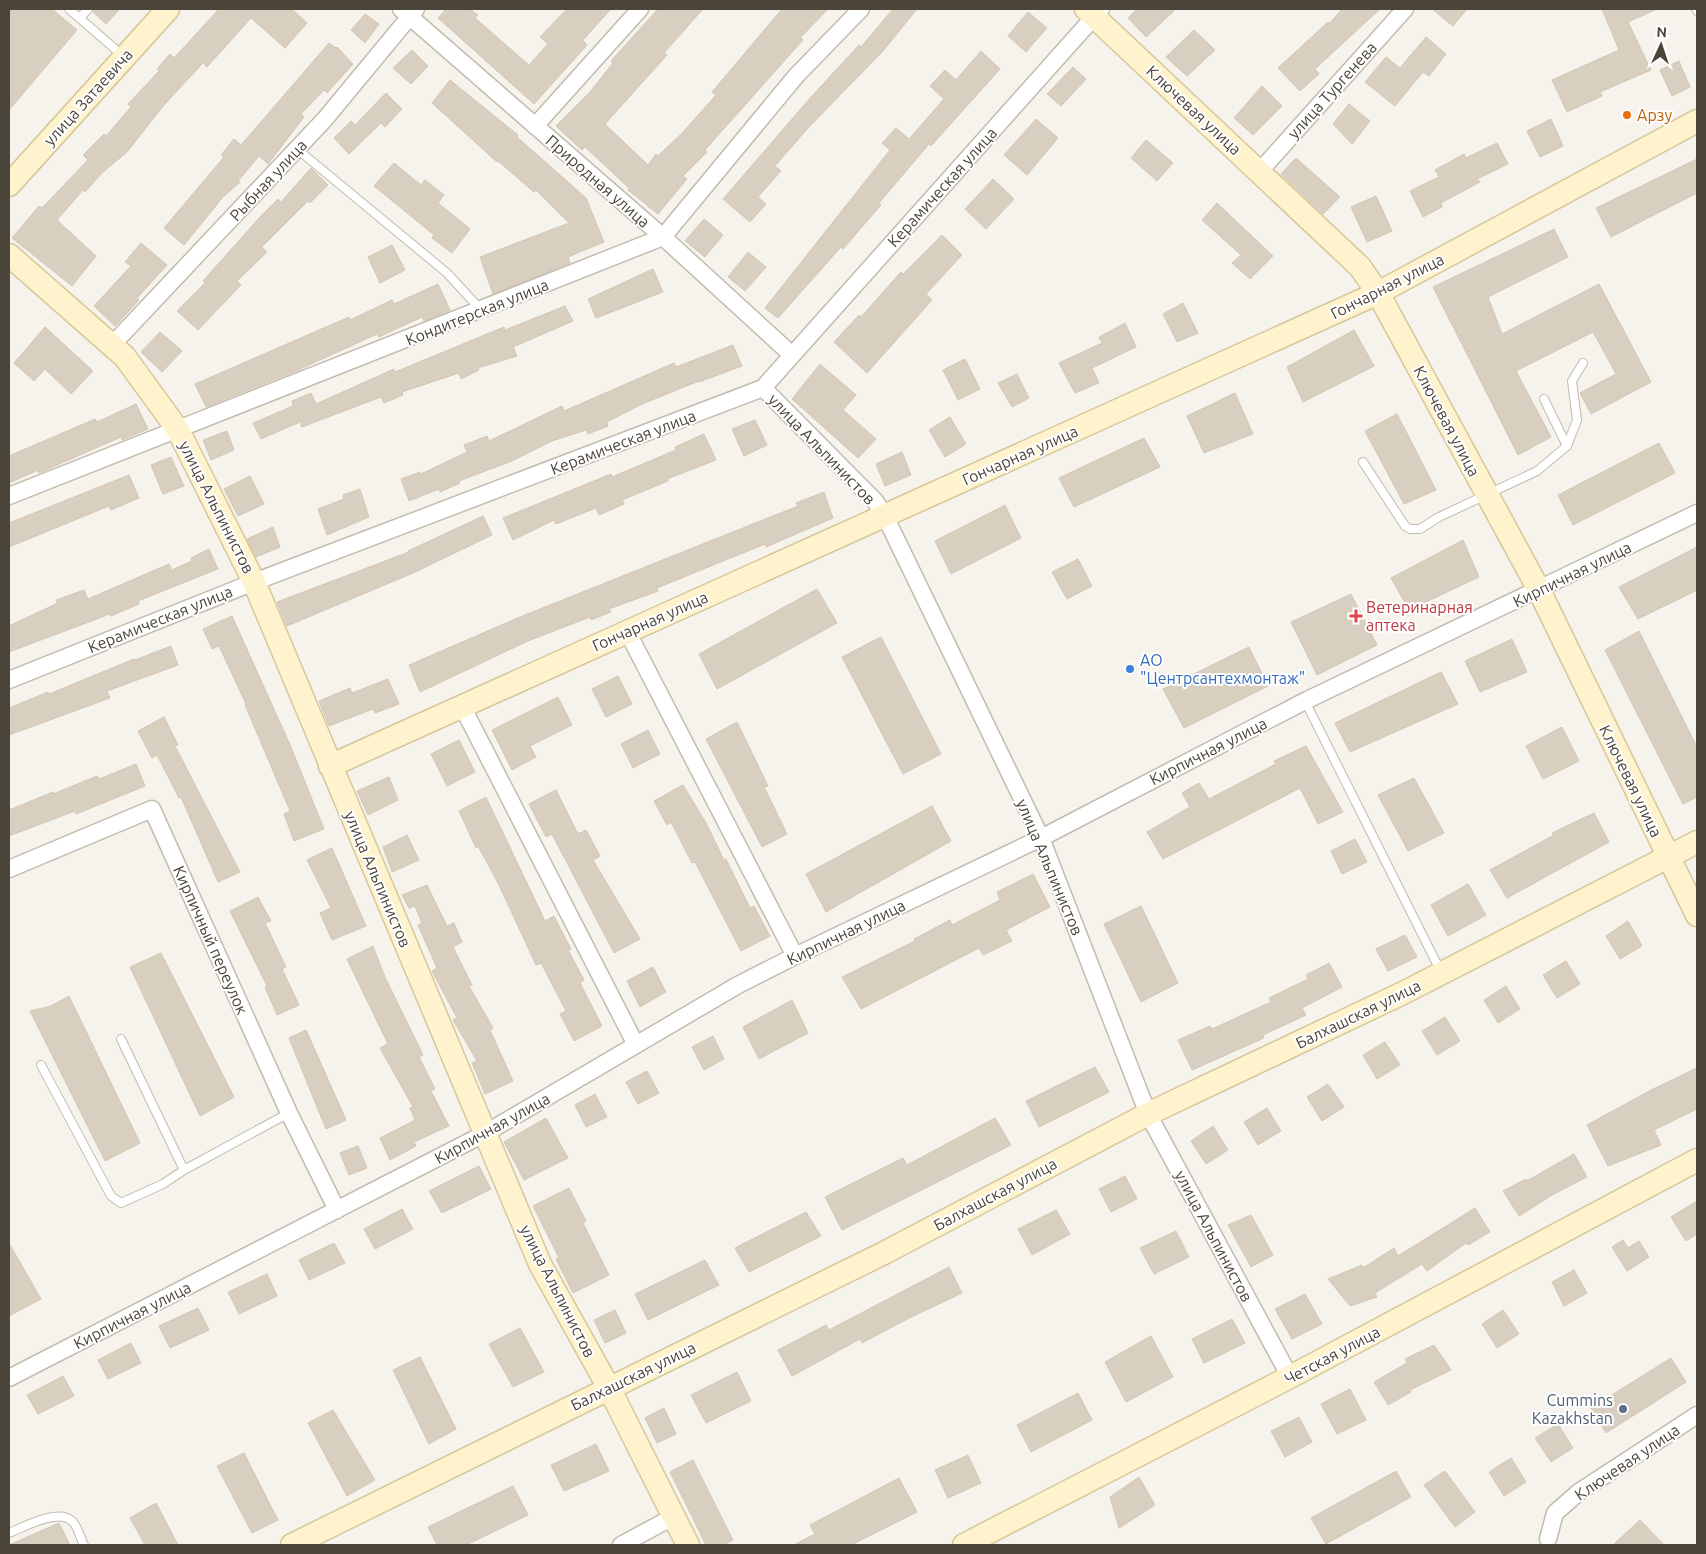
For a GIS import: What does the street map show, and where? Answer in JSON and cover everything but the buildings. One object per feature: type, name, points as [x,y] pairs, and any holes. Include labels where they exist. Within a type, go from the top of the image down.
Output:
[{"type":"street","name":"улица Затаевича","points":[[9,185],[168,9]]},
{"type":"street","points":[[535,126],[640,9]]},
{"type":"street","name":"Кондитерская улица","points":[[9,496],[663,237],[796,76],[861,9]]},
{"type":"street","name":"улица Тургенева","points":[[1260,171],[1404,9]]},
{"type":"street","name":"Природная улица","points":[[409,11],[535,126],[663,237],[792,356]]},
{"type":"street","name":"Рыбная улица","points":[[112,345],[325,120],[409,11]]},
{"type":"street","name":"Ключевая улица","points":[[1093,11],[1360,267],[1378,293],[1539,590],[1668,858],[1697,914]]},
{"type":"street","name":"Керамическая улица","points":[[9,680],[254,582],[763,388],[1093,11]]},
{"type":"street","name":"Гончарная улица","points":[[330,766],[1378,293],[1697,121]]},
{"type":"street","name":"улица Альпинистов","points":[[9,255],[126,357],[178,430],[254,582],[540,1264],[609,1388],[688,1545]]},
{"type":"street","name":"улица Альпинистов","points":[[763,388],[874,501],[885,516],[1041,838],[1148,1114],[1290,1377]]},
{"type":"street","name":"Кирпичная улица","points":[[9,1378],[484,1134],[738,985],[1041,838],[1305,701],[1697,513]]},
{"type":"street","points":[[627,631],[795,956]]},
{"type":"street","points":[[462,706],[636,1045]]},
{"type":"street","name":"Кирпичный переулок","points":[[9,869],[152,809],[289,1113],[337,1210]]},
{"type":"street","name":"Балхашская улица","points":[[292,1545],[884,1253],[1148,1114],[1442,974],[1697,842]]},
{"type":"street","name":"Четская улица","points":[[964,1545],[1290,1377],[1697,1160]]},
{"type":"street","name":"Ключевая улица","points":[[1548,1542],[1555,1513],[1579,1492],[1697,1415]]},
{"type":"street","points":[[621,1545],[673,1517]]},
{"type":"lane","points":[[69,9],[124,56]]},
{"type":"lane","points":[[80,18],[88,9]]},
{"type":"lane","points":[[297,149],[447,273],[481,310]]},
{"type":"lane","points":[[1363,462],[1405,526],[1410,529],[1420,529],[1487,494],[1537,471],[1567,446],[1577,420],[1572,381],[1583,363]]},
{"type":"lane","points":[[1544,399],[1567,446]]},
{"type":"lane","points":[[1305,701],[1442,974]]},
{"type":"lane","points":[[122,1038],[184,1170]]},
{"type":"lane","points":[[41,1064],[111,1196],[117,1202],[125,1202],[142,1194],[289,1113]]},
{"type":"lane","points":[[9,1533],[52,1516],[65,1517],[72,1521],[84,1545]]},
{"type":"place","name":"Арзу","points":[[1627,115]]},
{"type":"place","name":"Ветеринарная аптека","points":[[1356,616]]},
{"type":"place","name":"АО \"Центрсантехмонтаж\"","points":[[1130,669]]},
{"type":"place","name":"Cummins Kazakhstan","points":[[1623,1409]]}]
